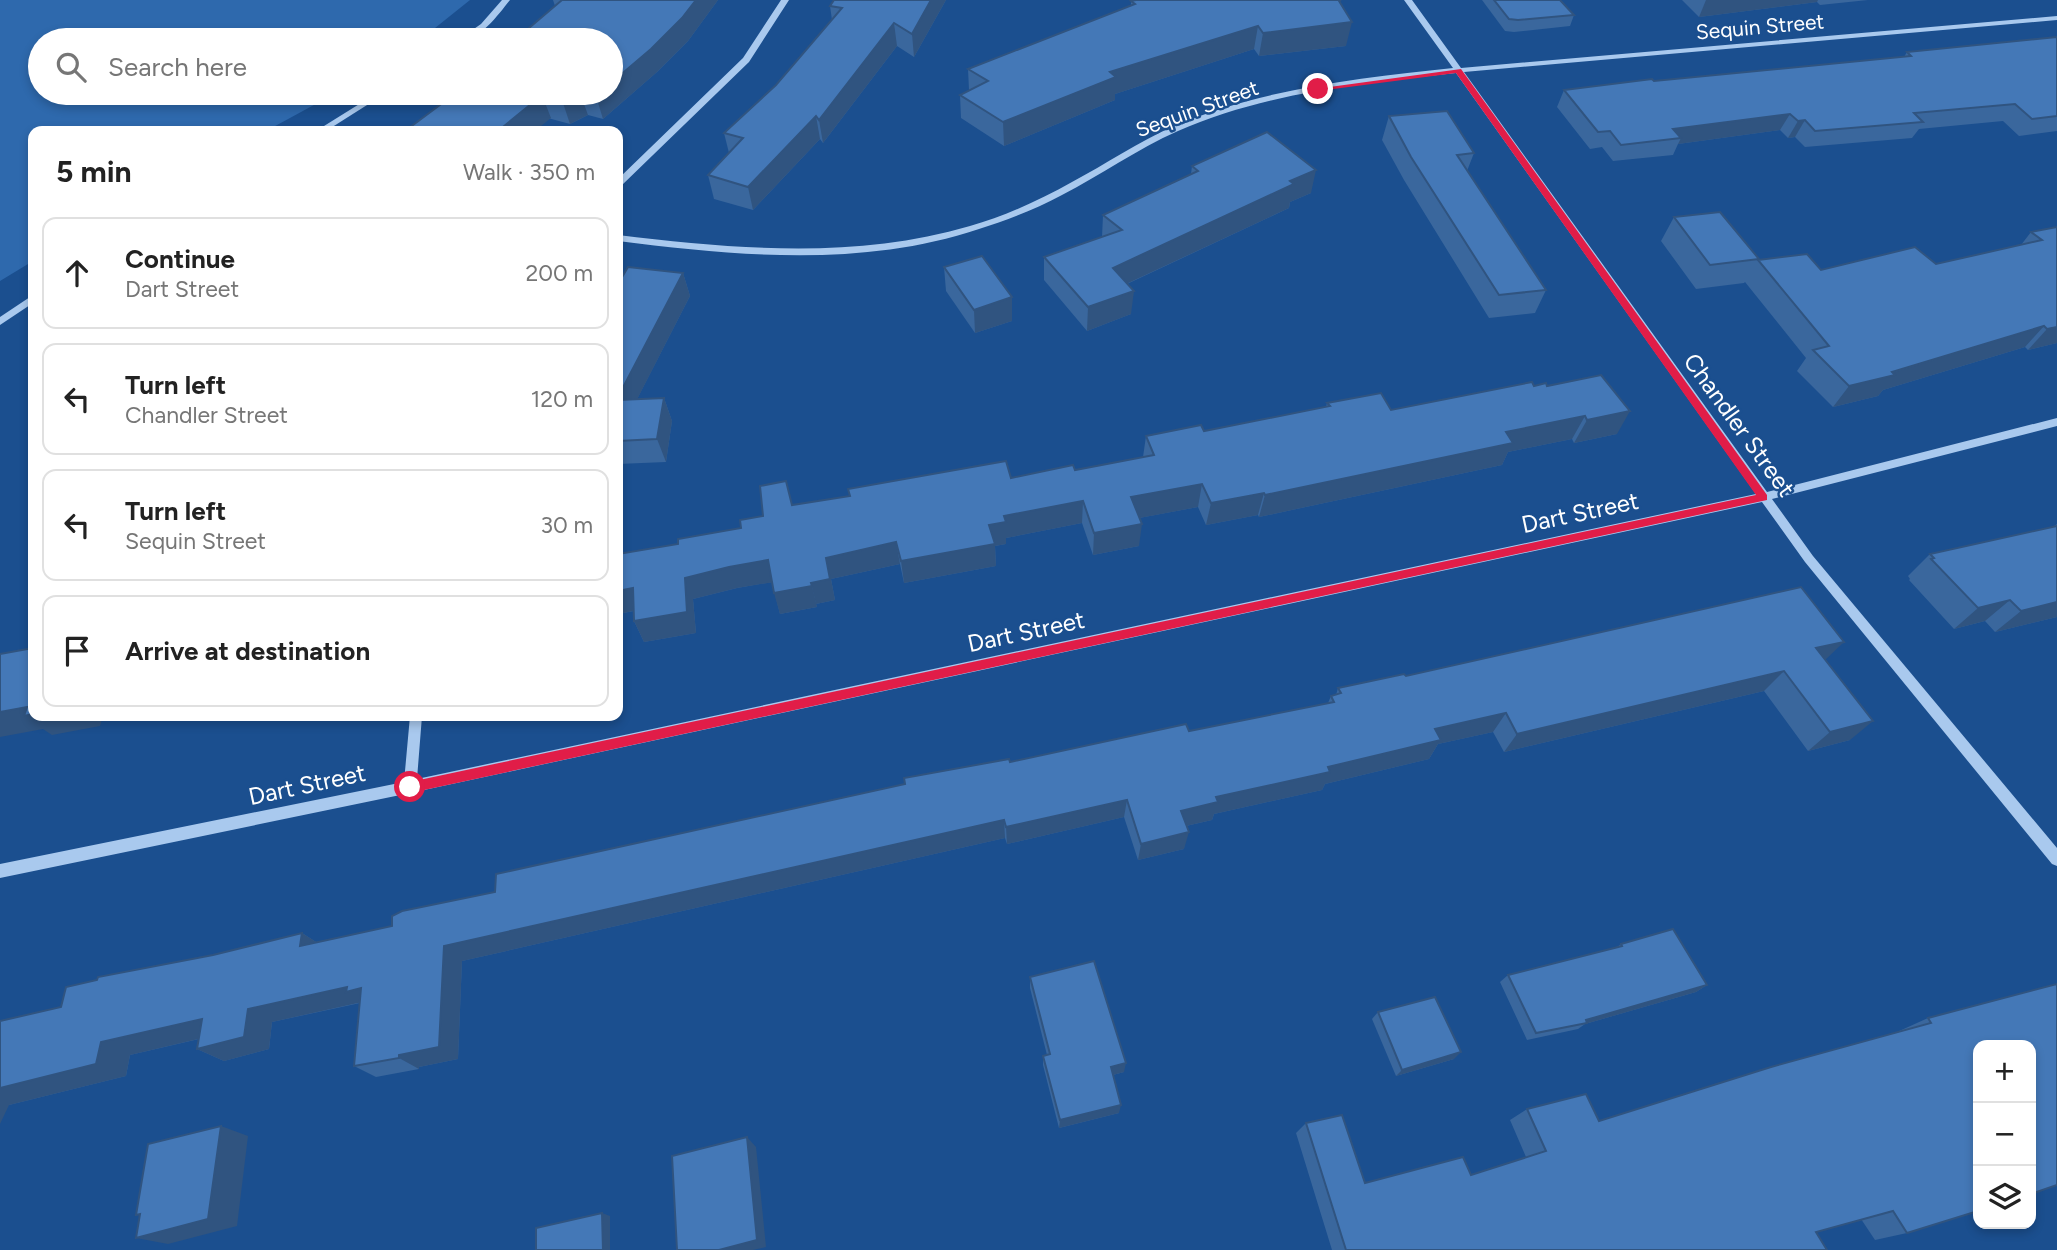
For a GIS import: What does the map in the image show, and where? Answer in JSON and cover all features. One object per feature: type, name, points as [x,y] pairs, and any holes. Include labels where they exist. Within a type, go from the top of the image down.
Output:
[{"type":"street","points":[[481,28],[506,0]]},
{"type":"street","points":[[623,179],[746,60],[785,0]]},
{"type":"street","name":"Chandler Street","points":[[1408,0],[1809,559],[2057,859]]},
{"type":"street","name":"Sequin Street","points":[[623,239],[719,251],[799,254],[876,250],[957,235],[1029,208],[1160,136],[1242,106],[1318,89],[1458,71],[2057,18]]},
{"type":"street","points":[[328,126],[362,105]]},
{"type":"street","points":[[0,322],[28,302]]},
{"type":"street","name":"Dart Street","points":[[0,871],[410,787],[1763,497],[2057,422]]},
{"type":"street","points":[[410,787],[416,721]]},
{"type":"shaded area","points":[[0,0],[470,0],[435,28],[28,28],[28,105],[314,105],[275,126],[28,126],[28,264],[0,281]]},
{"type":"building","points":[[562,0],[696,0],[651,49],[623,73],[623,28],[529,28]]},
{"type":"building","points":[[834,0],[931,0],[912,34],[894,23],[819,120],[816,116],[748,187],[708,175],[743,138],[724,133],[776,85],[842,8],[830,6]]},
{"type":"building","points":[[1341,0],[1339,1],[1352,22],[1263,33],[1258,26],[1110,72],[1116,77],[1003,122],[960,95],[988,81],[968,69],[1135,4],[1131,1]]},
{"type":"building","points":[[1494,0],[1560,0],[1574,15],[1509,19]]},
{"type":"building","points":[[2057,37],[2057,116],[2032,119],[2015,104],[1914,113],[1923,122],[1815,131],[1805,120],[1798,121],[1790,114],[1673,129],[1681,138],[1621,145],[1610,131],[1598,132],[1564,90],[1652,79],[1654,81],[1911,56],[1907,52]]},
{"type":"building","points":[[440,105],[530,105],[504,126],[412,126]]},
{"type":"building","points":[[1447,111],[1474,153],[1457,155],[1546,290],[1499,295],[1411,157],[1389,116]]},
{"type":"building","points":[[1267,132],[1316,170],[1290,181],[1294,184],[1113,268],[1134,291],[1088,307],[1044,257],[1122,230],[1103,215],[1198,171],[1192,166]]},
{"type":"building","points":[[1720,212],[1759,259],[1710,265],[1674,217]]},
{"type":"building","points":[[2057,227],[2057,327],[2047,329],[2044,326],[1892,372],[1895,375],[1849,386],[1813,350],[1829,346],[1758,260],[1807,254],[1821,270],[1915,247],[1936,264],[2042,240],[2031,232]]},
{"type":"building","points":[[982,256],[1012,297],[974,310],[944,267]]},
{"type":"building","points":[[628,267],[683,273],[623,387],[623,276]]},
{"type":"building","points":[[1601,375],[1630,411],[1587,420],[1585,416],[1506,432],[1513,443],[1265,495],[1264,493],[1211,503],[1202,484],[1131,497],[1142,524],[1094,533],[1083,501],[1004,516],[1006,522],[989,525],[995,544],[901,561],[896,542],[826,558],[830,579],[811,583],[812,586],[774,593],[768,560],[729,567],[685,578],[687,612],[634,621],[633,588],[623,590],[623,553],[678,544],[678,539],[741,528],[740,520],[763,516],[760,486],[786,481],[792,505],[850,496],[848,489],[1006,461],[1011,478],[1073,465],[1075,470],[1154,455],[1146,436],[1201,425],[1204,431],[1381,393],[1391,410],[1532,382],[1534,386],[1546,383],[1547,386]]},
{"type":"building","points":[[664,398],[657,439],[623,441],[623,400]]},
{"type":"building","points":[[2057,526],[2057,602],[2021,611],[2010,600],[1978,608],[1931,559],[1934,558],[1930,554]]},
{"type":"building","points":[[1801,587],[1844,642],[1816,648],[1873,721],[1830,732],[1784,671],[1517,734],[1506,713],[1435,729],[1441,740],[1328,767],[1330,772],[1216,797],[1218,802],[1181,811],[1189,832],[1141,844],[1127,800],[1006,827],[1004,820],[444,946],[439,1047],[399,1055],[399,1058],[354,1066],[361,988],[346,992],[347,987],[248,1009],[244,1037],[197,1049],[202,1019],[101,1042],[96,1064],[0,1088],[0,1021],[61,1007],[66,987],[97,980],[98,977],[213,955],[302,933],[300,946],[392,926],[392,916],[402,911],[495,892],[496,874],[905,784],[904,778],[1009,759],[1010,762],[1186,724],[1189,731],[1334,702],[1331,696],[1341,693],[1338,688],[1404,674],[1406,676]]},
{"type":"building","points":[[28,649],[28,715],[24,716],[27,707],[0,712],[0,654]]},
{"type":"building","points":[[1673,929],[1707,985],[1586,1020],[1587,1023],[1536,1033],[1508,975],[1622,946],[1621,944]]},
{"type":"building","points":[[1094,961],[1126,1063],[1111,1067],[1121,1105],[1060,1120],[1043,1056],[1050,1054],[1030,977]]},
{"type":"building","points":[[2057,984],[2057,1185],[2036,1192],[2036,1040],[1973,1040],[1973,1213],[1907,1233],[1893,1211],[1816,1232],[1827,1250],[1346,1250],[1306,1123],[1342,1115],[1365,1183],[1463,1157],[1471,1175],[1546,1151],[1527,1109],[1586,1094],[1599,1121],[1771,1067],[1931,1023],[1928,1018]]},
{"type":"building","points":[[1435,997],[1461,1052],[1402,1070],[1378,1012]]},
{"type":"building","points":[[221,1126],[208,1219],[136,1238],[140,1214],[136,1215],[148,1144]]},
{"type":"building","points":[[747,1137],[757,1240],[719,1250],[677,1250],[672,1156]]},
{"type":"building","points":[[602,1213],[603,1250],[536,1250],[536,1228]]},
{"type":"route","points":[[410,787],[1763,497],[1458,71],[1318,89]]}]
